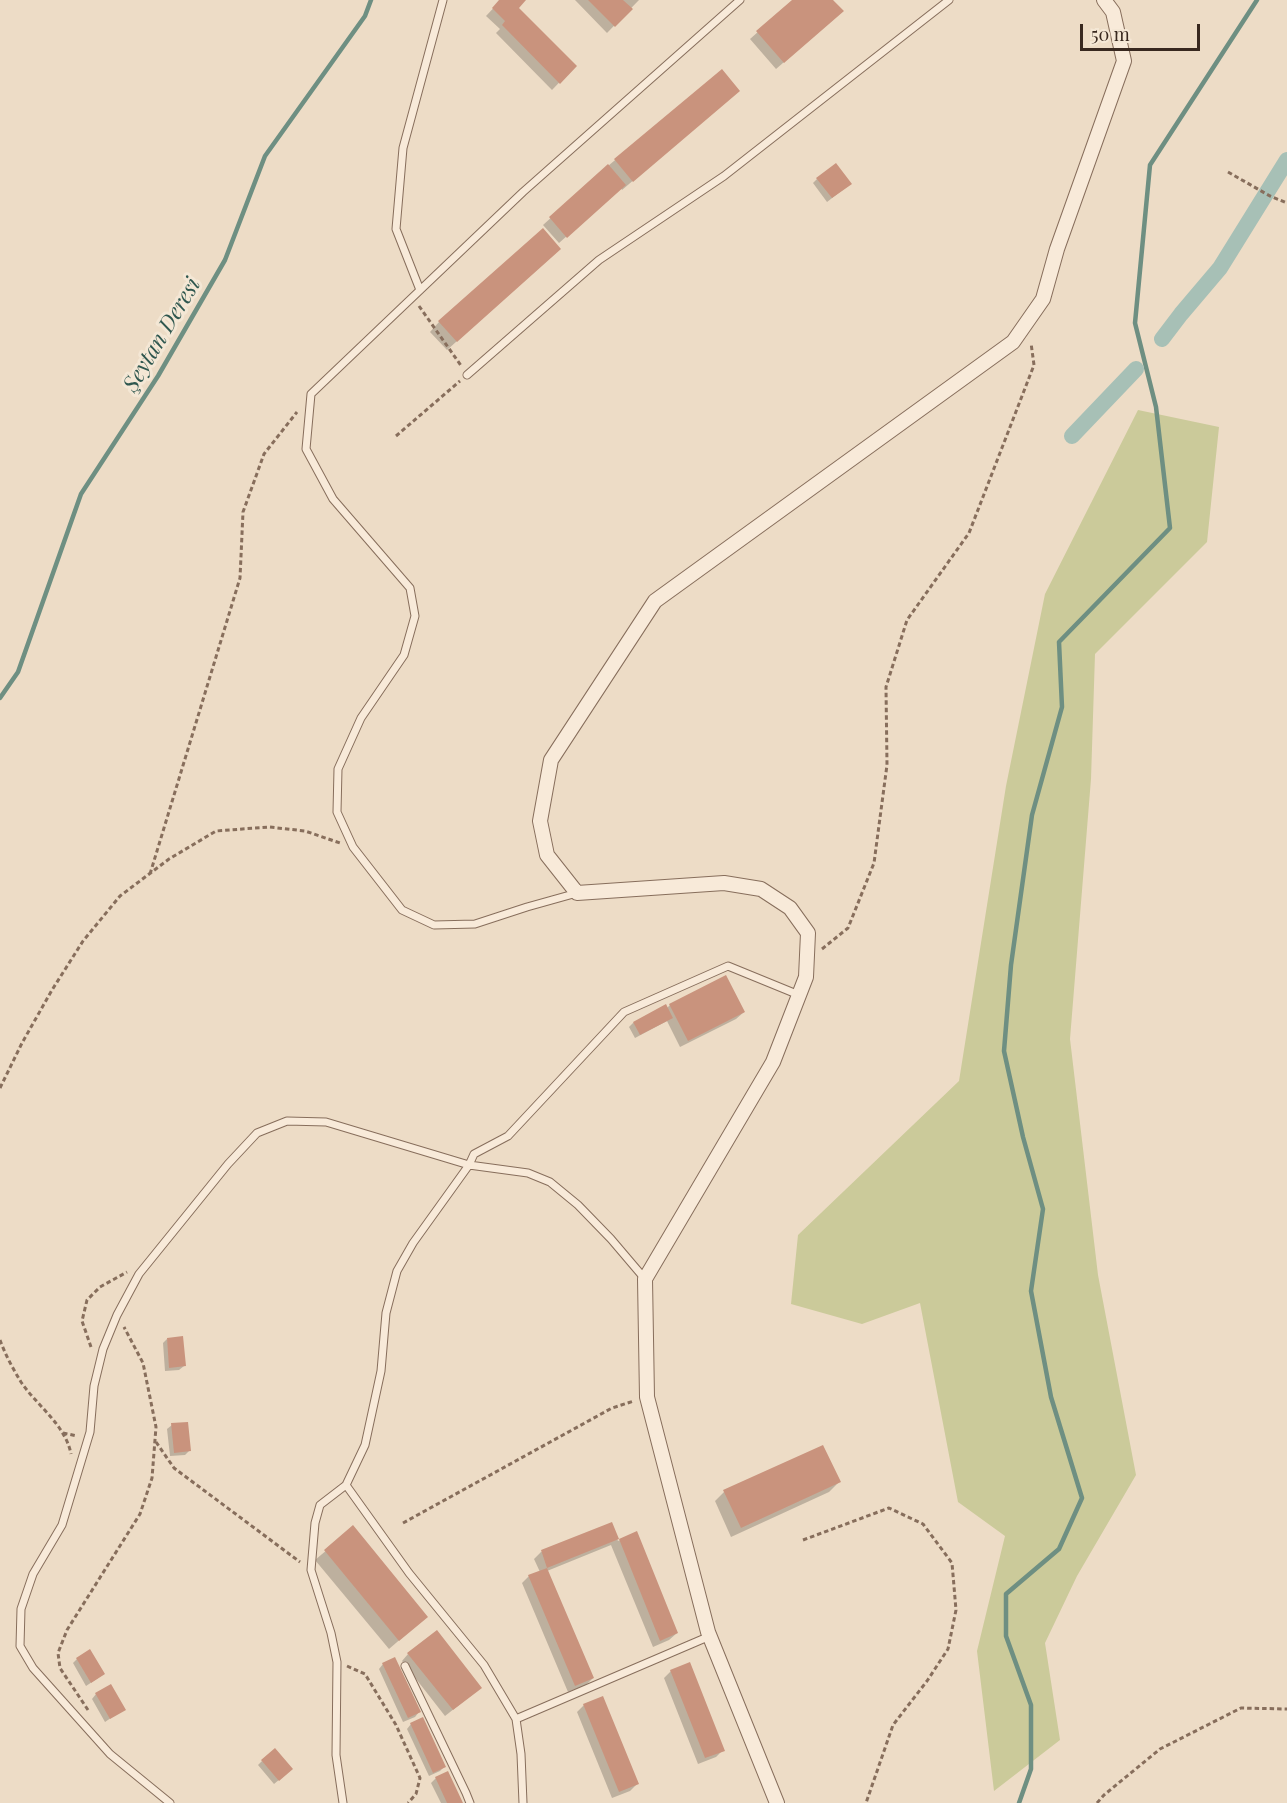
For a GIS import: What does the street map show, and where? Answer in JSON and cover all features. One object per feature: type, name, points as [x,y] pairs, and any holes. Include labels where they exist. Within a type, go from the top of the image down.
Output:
[{"type":"street","points":[[777,1803],[710,1636],[647,1396],[645,1279],[773,1062],[806,976],[808,933],[790,908],[761,890],[724,883],[577,893],[547,855],[540,821],[551,760],[655,601],[1013,342],[1043,299],[1057,249],[1125,61],[1113,12],[1104,0]]},
{"type":"lane","points":[[420,290],[396,229],[403,148],[443,0]]},
{"type":"lane","points":[[577,893],[475,924],[434,925],[402,910],[353,847],[337,812],[338,769],[362,718],[404,655],[415,616],[410,588],[333,499],[306,449],[311,394],[523,192],[741,0]]},
{"type":"lane","points":[[467,375],[599,260],[724,176],[949,0]]},
{"type":"lane","points":[[343,1803],[336,1755],[337,1662],[331,1633],[311,1570],[315,1522],[320,1505],[346,1485],[365,1445],[381,1371],[386,1313],[397,1271],[413,1244],[470,1165],[474,1154],[508,1136],[624,1012],[728,966],[799,995]]},
{"type":"lane","points":[[170,1803],[110,1754],[33,1668],[20,1646],[21,1609],[33,1574],[62,1525],[90,1432],[94,1386],[103,1348],[117,1315],[139,1274],[228,1164],[257,1133],[287,1121],[326,1122],[470,1165],[528,1173],[549,1182],[578,1205],[645,1279]]},
{"type":"lane","points":[[346,1485],[409,1573],[484,1665],[516,1719],[521,1754],[523,1803]]},
{"type":"lane","points":[[516,1719],[710,1636]]},
{"type":"lane","points":[[405,1666],[470,1803]]},
{"type":"path","points":[[1228,172],[1287,203]]},
{"type":"path","points":[[396,436],[467,375],[413,297]]},
{"type":"path","points":[[806,961],[848,928],[874,863],[887,765],[886,687],[907,620],[969,533],[1034,365],[1027,321]]},
{"type":"path","points":[[150,874],[240,578],[243,512],[264,454],[311,394]]},
{"type":"path","points":[[0,1088],[22,1042],[83,941],[120,896],[169,859],[216,831],[269,827],[305,831],[353,847]]},
{"type":"path","points":[[98,1369],[82,1321],[87,1300],[100,1287],[151,1260]]},
{"type":"path","points":[[88,1711],[60,1668],[58,1653],[67,1630],[140,1514],[152,1478],[155,1441],[156,1427],[143,1363],[117,1315]]},
{"type":"path","points":[[0,1340],[21,1382],[55,1422],[68,1443],[76,1479]]},
{"type":"path","points":[[403,1523],[612,1408],[647,1396]]},
{"type":"path","points":[[155,1441],[174,1468],[311,1570]]},
{"type":"path","points":[[803,1540],[889,1508],[923,1524],[952,1563],[956,1610],[948,1649],[893,1725],[866,1803]]},
{"type":"path","points":[[337,1662],[365,1674],[396,1725],[420,1778],[417,1794],[408,1803]]},
{"type":"path","points":[[1097,1803],[1160,1749],[1241,1708],[1287,1709]]},
{"type":"shaded area","points":[[1138,410],[1219,427],[1207,542],[1095,654],[1091,779],[1070,1039],[1098,1275],[1136,1475],[1077,1576],[1045,1643],[1060,1740],[994,1791],[977,1651],[1005,1536],[958,1502],[920,1303],[862,1324],[791,1304],[798,1235],[959,1081],[1006,786],[1045,594]]},
{"type":"building","points":[[499,0],[526,0],[519,8],[577,66],[560,84],[502,25],[505,21],[492,8]]},
{"type":"building","points":[[588,0],[623,0],[633,9],[615,27]]},
{"type":"building","points":[[792,0],[833,0],[844,11],[784,63],[756,31]]},
{"type":"building","points":[[722,69],[740,91],[633,182],[614,159]]},
{"type":"building","points":[[836,163],[852,184],[832,198],[816,178]]},
{"type":"building","points":[[608,164],[626,185],[567,238],[549,217]]},
{"type":"building","points":[[543,228],[561,249],[457,342],[438,321]]},
{"type":"building","points":[[726,975],[745,1012],[688,1041],[669,1004]]},
{"type":"building","points":[[666,1004],[673,1018],[640,1035],[633,1022]]},
{"type":"building","points":[[183,1336],[186,1366],[169,1368],[167,1338]]},
{"type":"building","points":[[188,1422],[191,1451],[174,1453],[171,1423]]},
{"type":"building","points":[[823,1445],[841,1482],[741,1528],[723,1490]]},
{"type":"building","points":[[612,1522],[619,1539],[547,1568],[541,1550]]},
{"type":"building","points":[[353,1525],[428,1617],[399,1641],[324,1550]]},
{"type":"building","points":[[637,1531],[678,1633],[660,1641],[619,1539]]},
{"type":"building","points":[[547,1568],[594,1678],[575,1686],[528,1575]]},
{"type":"building","points":[[437,1630],[482,1688],[453,1710],[407,1653]]},
{"type":"building","points":[[90,1649],[105,1674],[91,1683],[76,1658]]},
{"type":"building","points":[[395,1657],[421,1712],[408,1718],[382,1663]]},
{"type":"building","points":[[690,1662],[725,1751],[705,1758],[670,1670]]},
{"type":"building","points":[[111,1684],[126,1710],[110,1719],[95,1693]]},
{"type":"building","points":[[603,1696],[639,1784],[619,1792],[583,1704]]},
{"type":"building","points":[[423,1717],[446,1767],[433,1773],[410,1723]]},
{"type":"building","points":[[275,1748],[293,1769],[279,1781],[261,1760]]},
{"type":"building","points":[[448,1771],[463,1803],[447,1803],[435,1777]]},
{"type":"waterway","name":"Şeytan Deresi","points":[[0,698],[18,672],[81,494],[158,376],[225,260],[265,156],[365,16],[371,0]]},
{"type":"waterway","points":[[1019,1803],[1031,1769],[1031,1705],[1006,1636],[1006,1594],[1059,1549],[1082,1498],[1051,1397],[1031,1291],[1043,1209],[1023,1137],[1004,1051],[1011,965],[1032,815],[1062,707],[1059,642],[1170,528],[1156,407],[1135,323],[1150,165],[1257,0]]},
{"type":"waterway","points":[[1162,339],[1220,268],[1287,160]]},
{"type":"waterway","points":[[1072,436],[1136,369]]}]
